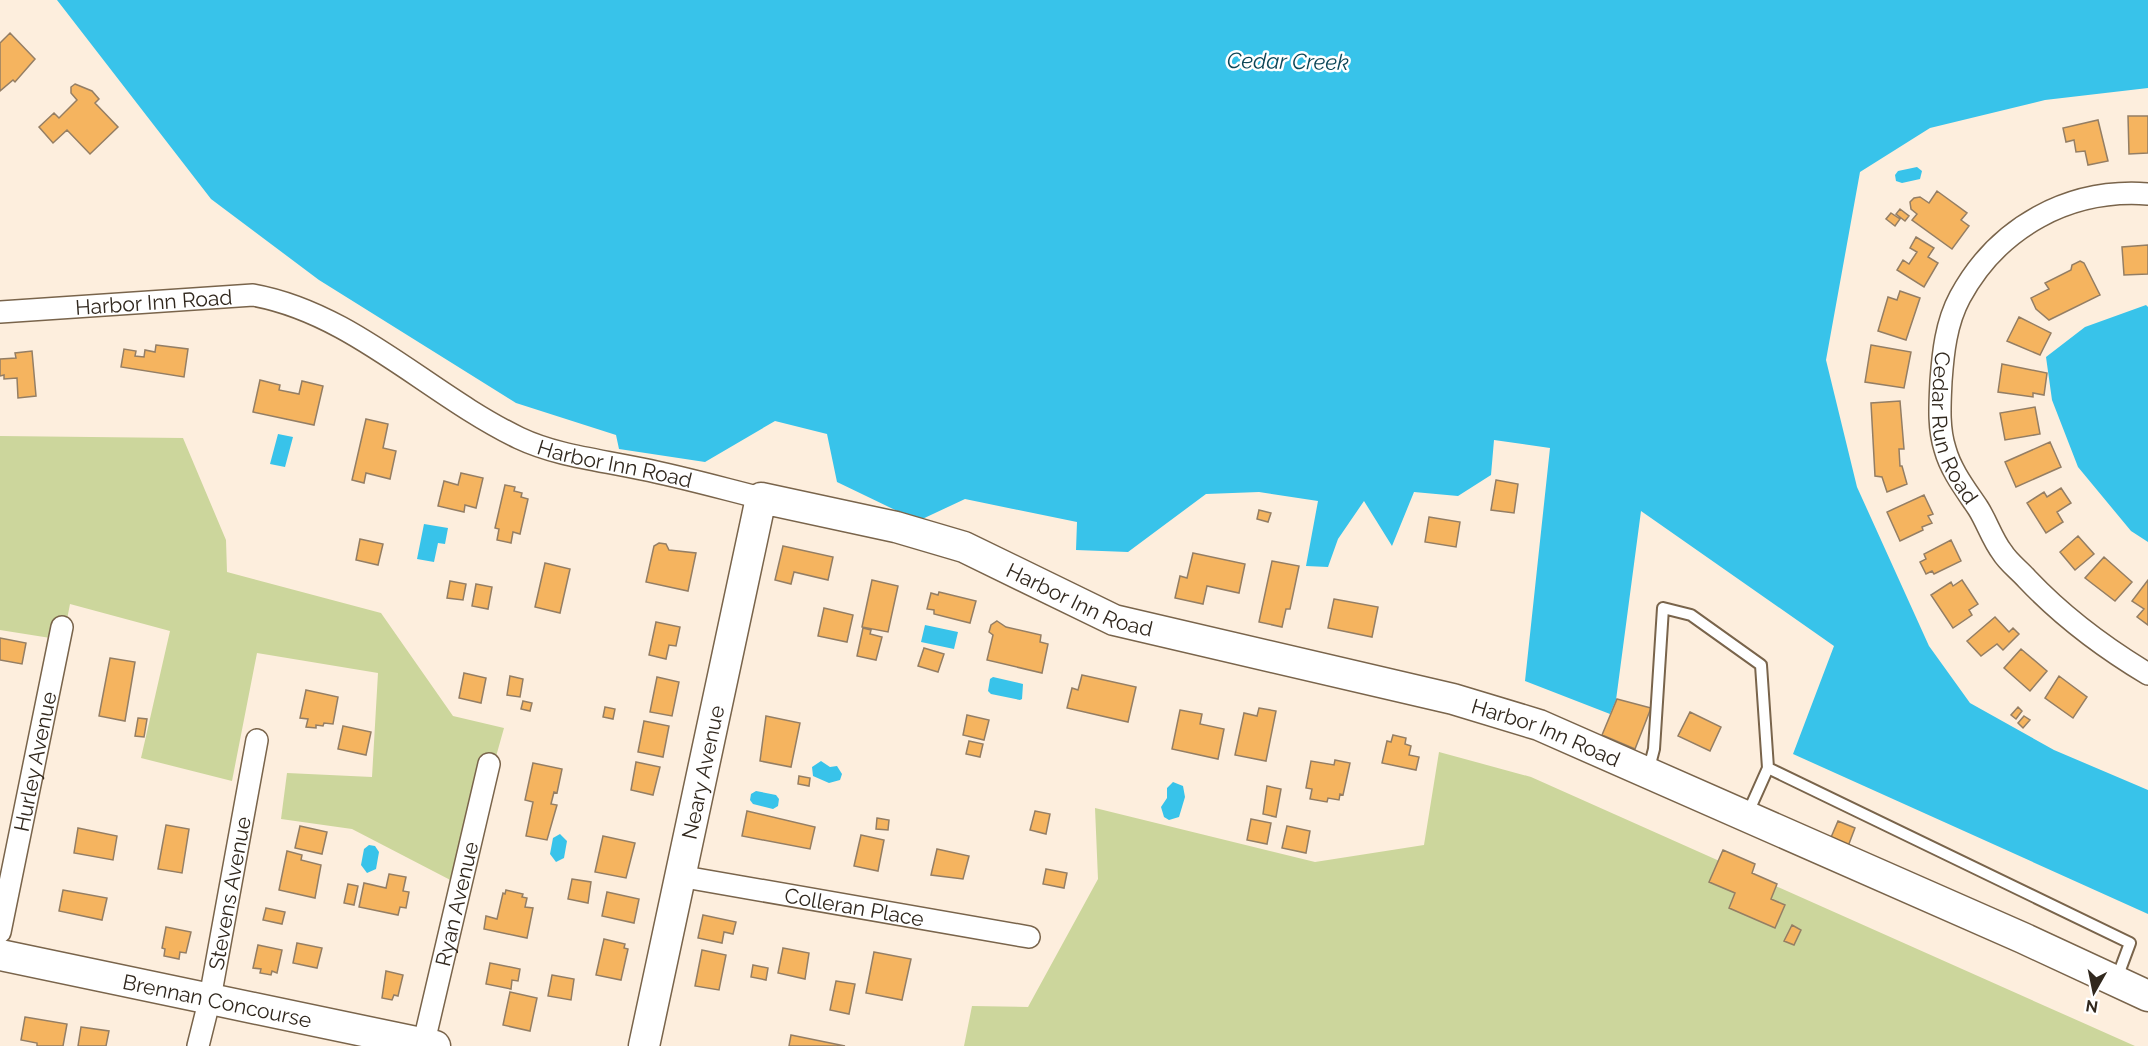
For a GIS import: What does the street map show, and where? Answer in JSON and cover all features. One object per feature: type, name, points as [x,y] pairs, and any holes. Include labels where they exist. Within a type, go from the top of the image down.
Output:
[{"type":"main road","name":"Harbor Inn Road","points":[[761,498],[896,527],[964,547],[1114,620],[1453,699],[1539,725],[2148,996]]},
{"type":"main road","name":"Neary Avenue","points":[[644,1046],[761,498]]},
{"type":"main road","name":"Brennan Concourse","points":[[0,955],[427,1045]]},
{"type":"street","name":"Cedar Run Road","points":[[2148,194],[2121,192],[2087,196],[2061,204],[2031,220],[2000,246],[1966,289],[1952,319],[1943,349],[1939,414],[1945,449],[1967,494],[1977,507],[2002,553],[2052,605],[2107,650],[2148,674]]},
{"type":"street","name":"Harbor Inn Road","points":[[0,312],[253,295],[285,301],[324,317],[472,412],[520,438],[571,455],[761,498]]},
{"type":"street","name":"Hurley Avenue","points":[[0,932],[62,627]]},
{"type":"street","name":"Stevens Avenue","points":[[198,1046],[210,998],[257,740]]},
{"type":"street","name":"Ryan Avenue","points":[[427,1045],[489,764]]},
{"type":"street","name":"Colleran Place","points":[[679,876],[1029,937]]},
{"type":"lane","points":[[1648,773],[1654,748],[1663,608],[1691,615],[1761,665],[1768,768],[1747,817]]},
{"type":"lane","points":[[1768,768],[2130,943],[2116,981]]},
{"type":"green space","points":[[0,436],[183,438],[226,540],[227,572],[381,613],[453,716],[504,728],[460,885],[352,829],[281,819],[287,773],[372,777],[378,673],[257,653],[232,781],[141,758],[170,631],[70,604],[63,640],[0,630]]},
{"type":"green space","points":[[1439,752],[1531,777],[2135,1046],[964,1046],[972,1006],[1028,1007],[1098,879],[1095,808],[1315,862],[1424,845]]},
{"type":"water","name":"Cedar Creek","points":[[57,0],[2148,0],[2148,88],[2045,100],[1930,128],[1860,172],[1826,360],[1857,487],[1929,646],[1970,703],[2054,750],[2148,790],[2148,914],[1793,754],[1834,646],[1641,511],[1616,700],[1610,714],[1525,681],[1550,448],[1494,440],[1491,475],[1458,496],[1414,492],[1392,546],[1364,501],[1338,539],[1328,567],[1306,566],[1318,501],[1259,492],[1206,494],[1128,552],[1076,550],[1077,522],[965,499],[918,521],[837,482],[827,434],[775,421],[705,462],[619,449],[616,435],[516,403],[319,280],[211,199]]},
{"type":"water","points":[[1917,167],[1922,171],[1920,179],[1902,183],[1896,181],[1895,175],[1898,171]]},
{"type":"water","points":[[2146,305],[2148,307],[2148,542],[2131,531],[2078,467],[2052,400],[2046,357],[2085,327]]},
{"type":"water","points":[[278,434],[293,437],[285,467],[270,464]]},
{"type":"water","points":[[424,524],[448,528],[445,544],[438,543],[434,562],[417,559]]},
{"type":"water","points":[[925,625],[958,632],[954,649],[921,642]]},
{"type":"water","points":[[993,677],[1023,684],[1022,699],[991,694],[988,691],[990,679]]},
{"type":"water","points":[[821,761],[830,767],[837,766],[842,774],[840,780],[829,783],[813,776],[812,767]]},
{"type":"water","points":[[1173,782],[1183,786],[1185,797],[1179,817],[1169,820],[1164,817],[1161,807],[1167,798],[1167,788]]},
{"type":"water","points":[[756,791],[776,795],[779,799],[778,806],[773,809],[753,804],[750,800],[751,794]]},
{"type":"water","points":[[560,834],[567,841],[564,858],[556,862],[550,854],[553,838]]},
{"type":"water","points":[[369,845],[375,846],[379,852],[376,869],[367,873],[361,865],[364,849]]},
{"type":"building","points":[[10,33],[35,59],[15,82],[13,80],[0,91],[0,43]]},
{"type":"building","points":[[75,84],[92,91],[99,99],[95,103],[118,127],[90,154],[67,130],[53,143],[39,127],[54,113],[59,118],[77,100],[71,93],[71,87]]},
{"type":"building","points":[[2128,116],[2148,116],[2148,153],[2129,154]]},
{"type":"building","points":[[2098,120],[2108,161],[2088,165],[2085,151],[2076,152],[2074,140],[2066,142],[2063,128]]},
{"type":"building","points":[[1937,191],[1967,213],[1961,220],[1969,226],[1952,249],[1912,220],[1917,214],[1911,209],[1910,202],[1920,197],[1929,203]]},
{"type":"building","points":[[1900,209],[1909,216],[1905,221],[1896,214]]},
{"type":"building","points":[[1891,213],[1900,219],[1895,226],[1886,219]]},
{"type":"building","points":[[1916,237],[1934,248],[1928,257],[1938,263],[1924,287],[1897,270],[1903,260],[1909,264],[1917,252],[1910,248]]},
{"type":"building","points":[[2148,245],[2148,274],[2124,275],[2122,247]]},
{"type":"building","points":[[2080,261],[2084,263],[2100,295],[2049,320],[2036,309],[2031,298],[2049,289],[2045,283],[2071,270],[2072,265]]},
{"type":"building","points":[[1900,291],[1920,298],[1906,340],[1878,331],[1888,297],[1897,300]]},
{"type":"building","points":[[2019,317],[2051,333],[2040,355],[2007,341]]},
{"type":"building","points":[[156,345],[188,349],[184,377],[121,367],[124,349],[136,351],[135,356],[144,357],[145,350],[155,352]]},
{"type":"building","points":[[1871,345],[1911,352],[1904,388],[1865,382]]},
{"type":"building","points":[[32,351],[36,396],[18,398],[17,378],[4,379],[4,375],[0,376],[0,359],[16,358],[15,353]]},
{"type":"building","points":[[2002,364],[2047,373],[2044,395],[2033,393],[2033,397],[1998,392]]},
{"type":"building","points":[[260,380],[280,385],[279,390],[299,394],[302,381],[323,386],[314,425],[253,412]]},
{"type":"building","points":[[1900,401],[1904,449],[1899,449],[1900,466],[1902,466],[1907,484],[1887,492],[1882,477],[1875,476],[1871,403]]},
{"type":"building","points":[[2035,407],[2040,434],[2005,440],[2000,413]]},
{"type":"building","points":[[366,419],[388,424],[383,448],[396,451],[390,479],[366,473],[364,483],[352,480]]},
{"type":"building","points":[[2050,442],[2061,467],[2016,487],[2005,462]]},
{"type":"building","points":[[461,473],[483,478],[476,508],[465,505],[464,512],[438,506],[444,481],[458,485]]},
{"type":"building","points":[[1496,480],[1518,484],[1514,513],[1491,510]]},
{"type":"building","points":[[505,485],[515,487],[514,491],[522,493],[521,497],[528,499],[520,534],[513,532],[511,543],[497,540],[499,529],[495,528]]},
{"type":"building","points":[[2061,488],[2071,503],[2057,512],[2063,522],[2046,533],[2027,503],[2044,492],[2047,497]]},
{"type":"building","points":[[1924,495],[1933,514],[1928,516],[1932,523],[1900,541],[1887,512]]},
{"type":"building","points":[[1259,510],[1271,513],[1268,522],[1257,519]]},
{"type":"building","points":[[1429,517],[1460,522],[1456,547],[1425,542]]},
{"type":"building","points":[[2078,536],[2094,554],[2075,570],[2060,552]]},
{"type":"building","points":[[360,539],[383,544],[378,565],[356,560]]},
{"type":"building","points":[[1951,540],[1961,561],[1934,574],[1932,571],[1926,574],[1920,562],[1926,559],[1924,554]]},
{"type":"building","points":[[659,543],[666,544],[669,550],[696,553],[688,591],[646,582],[654,546]]},
{"type":"building","points":[[783,546],[833,557],[828,580],[794,572],[791,584],[775,580]]},
{"type":"building","points":[[1193,553],[1245,564],[1239,593],[1207,586],[1203,604],[1175,598],[1180,576],[1187,578]]},
{"type":"building","points":[[2104,557],[2132,582],[2115,601],[2085,578]]},
{"type":"building","points":[[1272,561],[1299,566],[1290,609],[1286,609],[1282,627],[1259,622]]},
{"type":"building","points":[[545,563],[570,569],[560,613],[535,607]]},
{"type":"building","points":[[872,580],[898,586],[888,632],[862,627]]},
{"type":"building","points":[[1962,580],[1978,604],[1969,610],[1972,615],[1953,628],[1931,595],[1951,582],[1953,586]]},
{"type":"building","points":[[2148,580],[2148,625],[2137,617],[2144,609],[2132,601]]},
{"type":"building","points":[[450,581],[466,584],[463,600],[447,598]]},
{"type":"building","points":[[476,584],[492,587],[488,609],[472,606]]},
{"type":"building","points":[[939,592],[976,601],[970,623],[934,614],[934,610],[927,609],[931,593],[938,595]]},
{"type":"building","points":[[1334,599],[1378,607],[1372,637],[1328,628]]},
{"type":"building","points":[[824,608],[853,615],[847,642],[818,636]]},
{"type":"building","points":[[1995,617],[2009,632],[2013,628],[2019,634],[2003,650],[1997,644],[1981,656],[1967,641]]},
{"type":"building","points":[[997,621],[1006,627],[1041,635],[1040,642],[1048,644],[1042,673],[987,660],[993,635],[989,632],[991,625]]},
{"type":"building","points":[[656,622],[680,627],[676,646],[669,645],[666,659],[649,655]]},
{"type":"building","points":[[863,628],[871,630],[870,634],[882,637],[876,660],[857,656]]},
{"type":"building","points":[[0,638],[26,643],[22,664],[0,660]]},
{"type":"building","points":[[924,648],[944,654],[938,672],[918,666]]},
{"type":"building","points":[[2021,649],[2047,671],[2030,691],[2004,668]]},
{"type":"building","points":[[110,658],[135,662],[125,721],[99,716]]},
{"type":"building","points":[[464,673],[486,678],[481,703],[459,698]]},
{"type":"building","points":[[1082,675],[1136,687],[1128,722],[1067,708],[1072,688],[1078,690]]},
{"type":"building","points":[[510,676],[523,679],[520,697],[507,695]]},
{"type":"building","points":[[2059,676],[2087,697],[2073,718],[2045,698]]},
{"type":"building","points":[[657,677],[679,682],[672,716],[650,712]]},
{"type":"building","points":[[306,690],[338,697],[333,724],[324,723],[323,726],[316,725],[316,728],[306,727],[308,719],[300,718]]},
{"type":"building","points":[[1617,699],[1651,708],[1635,749],[1602,735]]},
{"type":"building","points":[[523,701],[532,703],[530,711],[521,709]]},
{"type":"building","points":[[605,707],[615,709],[613,719],[603,717]]},
{"type":"building","points":[[2018,707],[2022,711],[2016,719],[2011,715]]},
{"type":"building","points":[[1259,708],[1276,711],[1266,761],[1235,755],[1244,713],[1257,716]]},
{"type":"building","points":[[1180,710],[1202,714],[1200,724],[1224,729],[1218,759],[1172,749]]},
{"type":"building","points":[[1690,712],[1721,727],[1710,751],[1678,736]]},
{"type":"building","points":[[967,715],[989,720],[984,740],[963,735]]},
{"type":"building","points":[[766,716],[800,723],[791,767],[760,761]]},
{"type":"building","points":[[2024,716],[2030,720],[2023,728],[2018,723]]},
{"type":"building","points":[[138,718],[147,719],[144,737],[135,736]]},
{"type":"building","points":[[644,721],[669,726],[663,757],[638,752]]},
{"type":"building","points":[[343,726],[371,732],[366,755],[338,749]]},
{"type":"building","points":[[1393,735],[1406,738],[1405,744],[1411,746],[1409,755],[1419,757],[1416,770],[1382,763],[1387,741],[1391,742]]},
{"type":"building","points":[[969,741],[983,744],[980,757],[966,754]]},
{"type":"building","points":[[1335,760],[1350,763],[1343,795],[1340,794],[1339,800],[1328,798],[1327,802],[1310,799],[1312,789],[1306,788],[1311,761],[1334,765]]},
{"type":"building","points":[[636,762],[660,767],[653,795],[631,790]]},
{"type":"building","points":[[533,763],[562,769],[557,793],[554,792],[551,804],[557,805],[547,840],[526,836],[533,802],[525,800]]},
{"type":"building","points":[[799,776],[810,778],[809,786],[798,784]]},
{"type":"building","points":[[1267,786],[1281,789],[1276,817],[1263,814]]},
{"type":"building","points":[[747,811],[815,827],[810,849],[742,836]]},
{"type":"building","points":[[1035,811],[1050,814],[1046,834],[1030,830]]},
{"type":"building","points":[[877,818],[889,820],[888,830],[876,829]]},
{"type":"building","points":[[1251,819],[1271,823],[1267,844],[1247,840]]},
{"type":"building","points":[[1838,821],[1855,828],[1847,849],[1829,842]]},
{"type":"building","points":[[166,825],[189,829],[182,873],[158,869]]},
{"type":"building","points":[[300,826],[327,832],[322,854],[295,848]]},
{"type":"building","points":[[1287,826],[1310,831],[1306,853],[1282,848]]},
{"type":"building","points":[[78,828],[117,836],[113,860],[74,853]]},
{"type":"building","points":[[861,835],[884,840],[878,871],[854,866]]},
{"type":"building","points":[[603,836],[635,843],[626,878],[595,872]]},
{"type":"building","points":[[937,849],[969,856],[963,879],[931,875]]},
{"type":"building","points":[[1723,850],[1755,864],[1752,873],[1777,884],[1771,899],[1785,905],[1775,928],[1729,908],[1735,893],[1709,882]]},
{"type":"building","points":[[287,851],[302,855],[301,860],[321,865],[315,898],[279,890]]},
{"type":"building","points":[[1046,869],[1067,873],[1064,888],[1043,884]]},
{"type":"building","points":[[389,874],[406,877],[403,891],[409,892],[406,908],[400,907],[398,915],[359,907],[364,883],[386,888]]},
{"type":"building","points":[[572,879],[591,882],[588,903],[568,899]]},
{"type":"building","points":[[348,884],[358,886],[354,905],[344,903]]},
{"type":"building","points":[[63,890],[107,898],[102,920],[59,911]]},
{"type":"building","points":[[506,890],[523,894],[522,897],[527,898],[525,907],[533,908],[527,938],[484,929],[486,916],[497,919],[503,893],[505,894]]},
{"type":"building","points":[[607,892],[639,899],[634,923],[602,916]]},
{"type":"building","points":[[266,908],[285,912],[282,924],[263,920]]},
{"type":"building","points":[[703,915],[736,922],[733,934],[724,932],[722,943],[698,938]]},
{"type":"building","points":[[1792,925],[1801,930],[1794,945],[1784,941]]},
{"type":"building","points":[[166,927],[191,932],[186,953],[180,952],[179,959],[164,956],[165,949],[162,948]]},
{"type":"building","points":[[604,939],[625,944],[624,948],[628,949],[621,980],[596,975]]},
{"type":"building","points":[[297,943],[322,948],[317,968],[293,963]]},
{"type":"building","points":[[258,945],[282,950],[277,973],[272,971],[271,975],[260,973],[261,969],[253,968]]},
{"type":"building","points":[[783,948],[809,953],[805,979],[778,973]]},
{"type":"building","points":[[702,950],[726,955],[719,990],[695,986]]},
{"type":"building","points":[[874,952],[911,959],[902,1000],[866,993]]},
{"type":"building","points":[[490,963],[520,969],[518,981],[512,980],[511,989],[486,984]]},
{"type":"building","points":[[753,965],[768,968],[766,980],[751,977]]},
{"type":"building","points":[[386,971],[403,975],[398,996],[394,995],[392,1000],[382,998]]},
{"type":"building","points":[[552,975],[574,979],[571,1000],[548,996]]},
{"type":"building","points":[[836,981],[855,984],[849,1014],[830,1010]]},
{"type":"building","points":[[510,992],[537,998],[530,1031],[503,1025]]},
{"type":"building","points":[[25,1017],[67,1024],[63,1046],[37,1046],[37,1043],[21,1040]]},
{"type":"building","points":[[81,1027],[109,1031],[106,1046],[78,1046]]},
{"type":"building","points":[[791,1035],[845,1046],[789,1046]]}]
